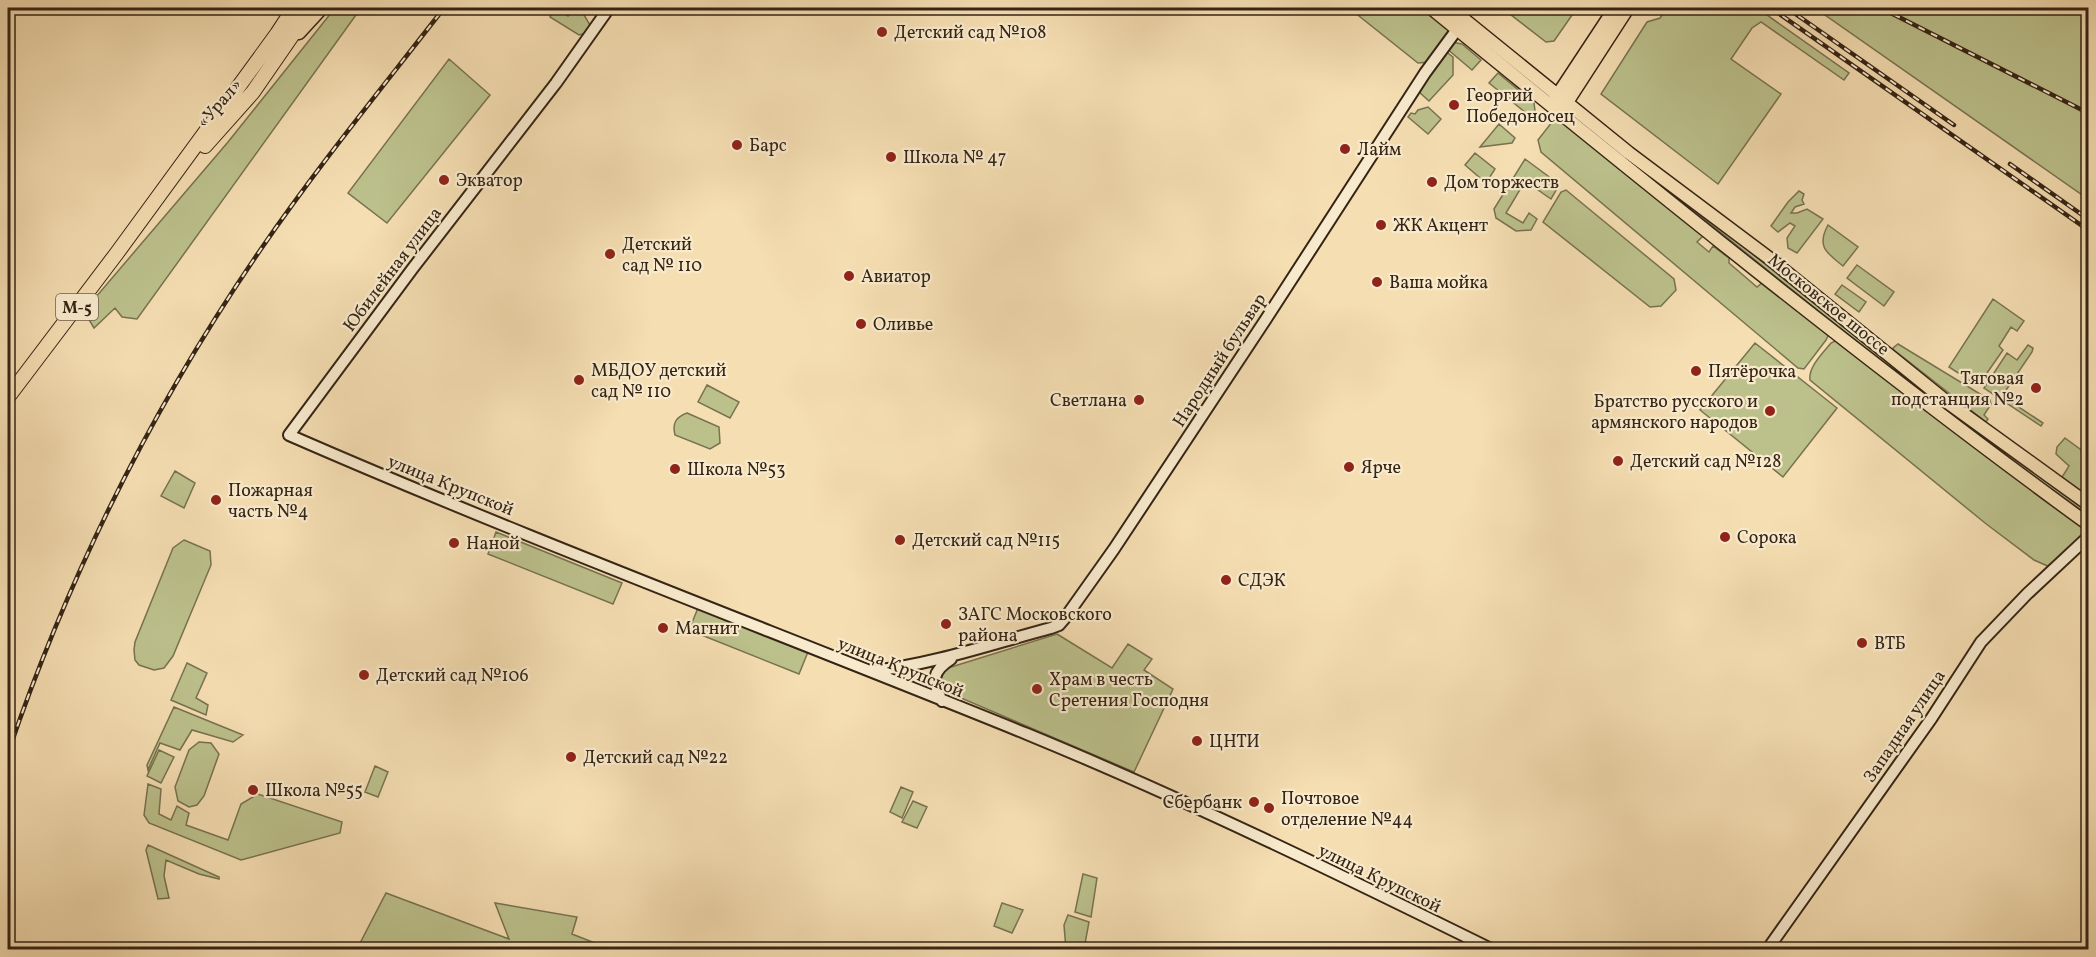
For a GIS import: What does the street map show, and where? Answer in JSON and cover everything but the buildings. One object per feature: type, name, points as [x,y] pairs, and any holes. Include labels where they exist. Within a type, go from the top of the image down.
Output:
[{"type":"highway","name":"«Урал»","points":[[8,397],[145,215],[294,8]]},
{"type":"highway","name":"«Урал»","points":[[145,215],[253,92],[311,8]]},
{"type":"main road","points":[[279,57],[322,8]]},
{"type":"main road","name":"Московское шоссе","points":[[1431,8],[1461,24],[1853,347],[2088,524]]},
{"type":"main road","name":"Московское шоссе","points":[[1450,8],[1461,24]]},
{"type":"main road","points":[[1559,104],[1615,8]]},
{"type":"main road","points":[[1559,104],[1628,8]]},
{"type":"main road","name":"Московское шоссе","points":[[1559,104],[1629,153],[1769,258],[1947,402],[2088,504]]},
{"type":"street","name":"Юбилейная улица","points":[[289,435],[413,268],[556,83],[609,8]]},
{"type":"street","name":"Народный бульвар","points":[[870,671],[903,668],[954,657],[1059,625],[1114,549],[1425,73],[1461,24]]},
{"type":"street","name":"улица Крупской","points":[[289,435],[405,485],[1029,735],[1144,784],[1492,950]]},
{"type":"street","name":"Западная улица","points":[[1767,950],[1931,719],[1976,648],[2027,594],[2088,537]]},
{"type":"street","points":[[942,701],[934,686],[935,676],[943,664],[954,657]]},
{"type":"street","points":[[901,684],[896,677],[898,669],[903,668]]},
{"type":"green space","points":[[335,8],[361,8],[137,319],[122,317],[115,308],[94,328],[84,311],[228,142]]},
{"type":"green space","points":[[574,8],[580,8],[590,25],[586,33],[579,35],[550,17],[555,9],[568,16]]},
{"type":"green space","points":[[1349,8],[1423,8],[1448,28],[1449,33],[1430,62],[1418,63]]},
{"type":"green space","points":[[1502,8],[1577,8],[1554,41],[1546,42]]},
{"type":"green space","points":[[1667,8],[1757,8],[1849,73],[1844,80],[1761,22],[1752,28],[1731,59],[1781,94],[1718,184],[1601,94],[1647,22],[1660,18]]},
{"type":"green space","points":[[1815,8],[2088,8],[2088,199]]},
{"type":"green space","points":[[1451,42],[1462,44],[1481,60],[1472,70],[1446,48]]},
{"type":"green space","points":[[1444,50],[1453,57],[1453,75],[1429,101],[1418,91]]},
{"type":"green space","points":[[449,59],[490,95],[387,223],[348,193]]},
{"type":"green space","points":[[1498,73],[1534,103],[1535,111],[1531,117],[1510,100],[1510,96],[1505,96],[1489,83]]},
{"type":"green space","points":[[1428,107],[1441,119],[1428,134],[1408,117],[1411,113],[1415,114],[1418,110]]},
{"type":"green space","points":[[1557,120],[1703,236],[1697,242],[1709,252],[1713,246],[1729,258],[1729,263],[1757,287],[1763,282],[1826,332],[1828,336],[1826,340],[1804,369],[1798,368],[1541,152],[1538,140],[1552,122]]},
{"type":"green space","points":[[1499,124],[1515,138],[1512,143],[1480,147]]},
{"type":"green space","points":[[1475,153],[1495,169],[1486,183],[1465,165]]},
{"type":"green space","points":[[1525,159],[1556,182],[1558,187],[1551,199],[1525,181],[1506,213],[1523,223],[1529,213],[1537,219],[1531,230],[1516,231],[1496,218],[1494,209]]},
{"type":"green space","points":[[1566,190],[1674,279],[1676,290],[1661,306],[1650,307],[1543,222],[1561,192]]},
{"type":"green space","points":[[1799,191],[1804,194],[1802,200],[1804,204],[1795,207],[1791,213],[1807,209],[1823,219],[1797,253],[1788,248],[1787,238],[1795,226],[1790,223],[1778,232],[1771,226]]},
{"type":"green space","points":[[1678,198],[1709,219],[1938,403],[2088,512],[2088,515],[1935,405]]},
{"type":"green space","points":[[1828,225],[1858,247],[1843,266],[1828,253],[1823,244]]},
{"type":"green space","points":[[1857,265],[1894,292],[1884,306],[1847,278]]},
{"type":"green space","points":[[1842,285],[1866,302],[1859,312],[1835,294]]},
{"type":"green space","points":[[1993,299],[2024,321],[2017,331],[2011,327],[1999,346],[2003,350],[1980,383],[1975,384],[1949,367]]},
{"type":"green space","points":[[1835,341],[1839,341],[1991,460],[2081,526],[2083,535],[2050,567],[2034,560],[1985,523],[1810,380],[1811,370],[1817,360]]},
{"type":"green space","points":[[1755,343],[1837,408],[1783,477],[1700,410]]},
{"type":"green space","points":[[1898,344],[1990,400],[1991,404],[1984,415],[1988,419],[1986,422],[1894,350],[1893,348]]},
{"type":"green space","points":[[2028,345],[2033,348],[2032,352],[2002,396],[2043,423],[2041,426],[1984,388],[2007,353],[2017,360]]},
{"type":"green space","points":[[707,385],[739,402],[730,418],[698,402]]},
{"type":"green space","points":[[687,413],[719,427],[720,443],[710,449],[675,435],[676,421]]},
{"type":"green space","points":[[2065,438],[2088,455],[2088,504],[2059,482],[2069,466],[2056,454],[2057,447]]},
{"type":"green space","points":[[175,471],[195,483],[184,508],[161,496]]},
{"type":"green space","points":[[496,532],[622,583],[613,604],[488,554]]},
{"type":"green space","points":[[184,540],[210,551],[211,565],[173,656],[164,668],[154,670],[139,665],[135,660],[135,642],[173,548]]},
{"type":"green space","points":[[698,608],[808,652],[799,674],[689,630]]},
{"type":"green space","points":[[1057,634],[1112,668],[1128,644],[1152,659],[1144,670],[1173,689],[1134,772],[940,689],[940,677],[948,668]]},
{"type":"green space","points":[[187,663],[207,673],[196,698],[208,705],[206,715],[171,700]]},
{"type":"green space","points":[[174,707],[243,735],[233,742],[192,730],[180,750],[160,743],[148,770],[147,765]]},
{"type":"green space","points":[[199,742],[211,743],[219,754],[204,796],[197,805],[189,807],[178,801],[175,787],[189,750]]},
{"type":"green space","points":[[159,750],[174,757],[161,783],[147,776]]},
{"type":"green space","points":[[375,766],[388,772],[378,797],[365,792]]},
{"type":"green space","points":[[148,784],[161,789],[159,814],[171,820],[177,806],[189,813],[186,825],[228,840],[241,804],[258,794],[342,822],[340,833],[241,860],[149,823],[144,815]]},
{"type":"green space","points":[[901,787],[913,792],[902,818],[890,812]]},
{"type":"green space","points":[[913,801],[927,807],[917,828],[902,822]]},
{"type":"green space","points":[[148,845],[219,877],[219,879],[199,874],[166,860],[164,876],[169,898],[158,899],[146,850]]},
{"type":"green space","points":[[1083,874],[1097,878],[1091,917],[1075,912]]},
{"type":"green space","points":[[386,893],[509,939],[495,903],[577,917],[572,934],[610,949],[357,949]]},
{"type":"green space","points":[[1002,903],[1023,910],[1012,933],[994,926]]},
{"type":"green space","points":[[1068,915],[1089,922],[1084,949],[1066,949],[1064,925]]},
{"type":"railway","points":[[8,753],[32,686],[86,556],[184,369],[283,218],[444,8]]},
{"type":"railway","points":[[1771,8],[2088,230]]},
{"type":"railway","points":[[1787,8],[1954,125]]},
{"type":"railway","points":[[1881,8],[2088,113]]},
{"type":"railway","points":[[2010,164],[2088,219]]},
{"type":"place","name":"Детский сад №108","points":[[882,32]]},
{"type":"place","name":"Георгий Победоносец","points":[[1454,105]]},
{"type":"place","name":"Барс","points":[[737,145]]},
{"type":"place","name":"Лайм","points":[[1345,149]]},
{"type":"place","name":"Школа № 47","points":[[891,157]]},
{"type":"place","name":"Экватор","points":[[444,180]]},
{"type":"place","name":"Дом торжеств","points":[[1432,182]]},
{"type":"place","name":"ЖК Акцент","points":[[1381,225]]},
{"type":"place","name":"Детский сад № 110","points":[[610,254]]},
{"type":"place","name":"Авиатор","points":[[849,276]]},
{"type":"place","name":"Ваша мойка","points":[[1377,282]]},
{"type":"place","name":"Оливье","points":[[861,324]]},
{"type":"place","name":"Пятёрочка","points":[[1696,371]]},
{"type":"place","name":"МБДОУ детский сад № 110","points":[[579,380]]},
{"type":"place","name":"Тяговая подстанция №2","points":[[2036,388]]},
{"type":"place","name":"Светлана","points":[[1139,400]]},
{"type":"place","name":"Братство русского и армянского народов","points":[[1770,411]]},
{"type":"place","name":"Детский сад №128","points":[[1618,461]]},
{"type":"place","name":"Ярче","points":[[1349,467]]},
{"type":"place","name":"Школа №53","points":[[675,469]]},
{"type":"place","name":"Пожарная часть №4","points":[[216,500]]},
{"type":"place","name":"Сорока","points":[[1725,537]]},
{"type":"place","name":"Детский сад №115","points":[[900,540]]},
{"type":"place","name":"Наной","points":[[454,543]]},
{"type":"place","name":"СДЭК","points":[[1226,580]]},
{"type":"place","name":"ЗАГС Московского района","points":[[946,624]]},
{"type":"place","name":"Магнит","points":[[663,628]]},
{"type":"place","name":"ВТБ","points":[[1862,643]]},
{"type":"place","name":"Детский сад №106","points":[[364,675]]},
{"type":"place","name":"Храм в честь Сретения Господня","points":[[1037,689]]},
{"type":"place","name":"ЦНТИ","points":[[1197,741]]},
{"type":"place","name":"Детский сад №22","points":[[571,757]]},
{"type":"place","name":"Школа №55","points":[[253,790]]},
{"type":"place","name":"Сбербанк","points":[[1254,802]]},
{"type":"place","name":"Почтовое отделение №44","points":[[1269,808]]}]
